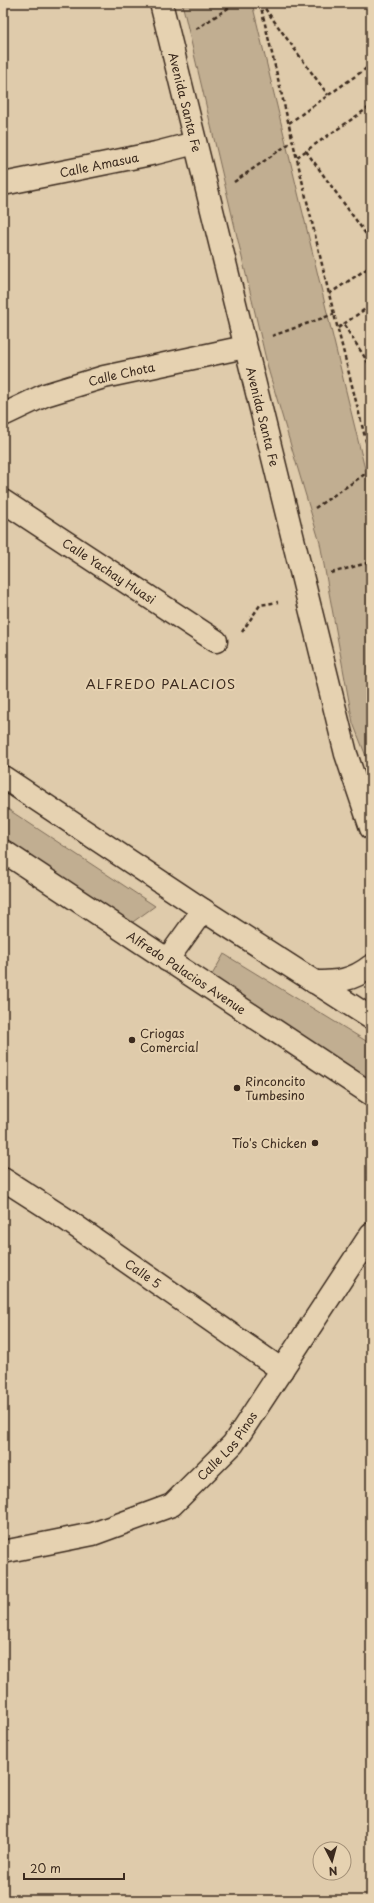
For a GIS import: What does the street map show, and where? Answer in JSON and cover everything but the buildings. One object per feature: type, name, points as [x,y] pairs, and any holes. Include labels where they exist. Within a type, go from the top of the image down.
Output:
[{"type":"street","name":"Avenida Santa Fe","points":[[161,3],[210,200],[244,346],[346,754],[371,828]]},
{"type":"street","name":"Calle Amasua","points":[[3,184],[156,153],[195,143]]},
{"type":"street","name":"Calle Chota","points":[[3,416],[45,395],[104,377],[244,346]]},
{"type":"street","name":"Calle Yachay Huasi","points":[[3,501],[216,641]]},
{"type":"street","points":[[3,777],[203,910],[371,1018]]},
{"type":"street","name":"Alfredo Palacios Avenue","points":[[3,851],[371,1094]]},
{"type":"street","points":[[167,960],[203,910]]},
{"type":"street","points":[[314,982],[337,982],[359,976],[371,966]]},
{"type":"street","name":"Calle 5","points":[[3,1179],[67,1220],[282,1370]]},
{"type":"street","name":"Calle Los Pinos","points":[[3,1552],[93,1534],[172,1505],[234,1444],[371,1234]]},
{"type":"path","points":[[172,46],[236,3]]},
{"type":"path","points":[[261,3],[328,95]]},
{"type":"path","points":[[261,3],[329,294],[371,462]]},
{"type":"path","points":[[289,123],[371,65]]},
{"type":"path","points":[[297,157],[371,106]]},
{"type":"path","points":[[210,200],[293,140]]},
{"type":"path","points":[[306,151],[371,241]]},
{"type":"path","points":[[329,294],[371,266]]},
{"type":"path","points":[[338,328],[371,305]]},
{"type":"path","points":[[244,346],[334,314]]},
{"type":"path","points":[[344,324],[371,367]]},
{"type":"path","points":[[289,524],[371,470]]},
{"type":"path","points":[[216,641],[236,641],[260,605],[371,562]]},
{"type":"shaded area","points":[[182,3],[252,3],[371,494],[371,769],[353,723],[320,543],[269,372]]},
{"type":"shaded area","points":[[3,806],[155,906],[130,924],[3,840]]},
{"type":"shaded area","points":[[224,954],[371,1044],[371,1082],[209,980]]},
{"type":"place","name":"Criogas Comercial","points":[[132,1040]]},
{"type":"place","name":"Rinconcito Tumbesino","points":[[237,1088]]},
{"type":"place","name":"Tío's Chicken","points":[[315,1143]]},
{"type":"district","name":"ALFREDO PALACIOS","points":[[161,683]]}]
